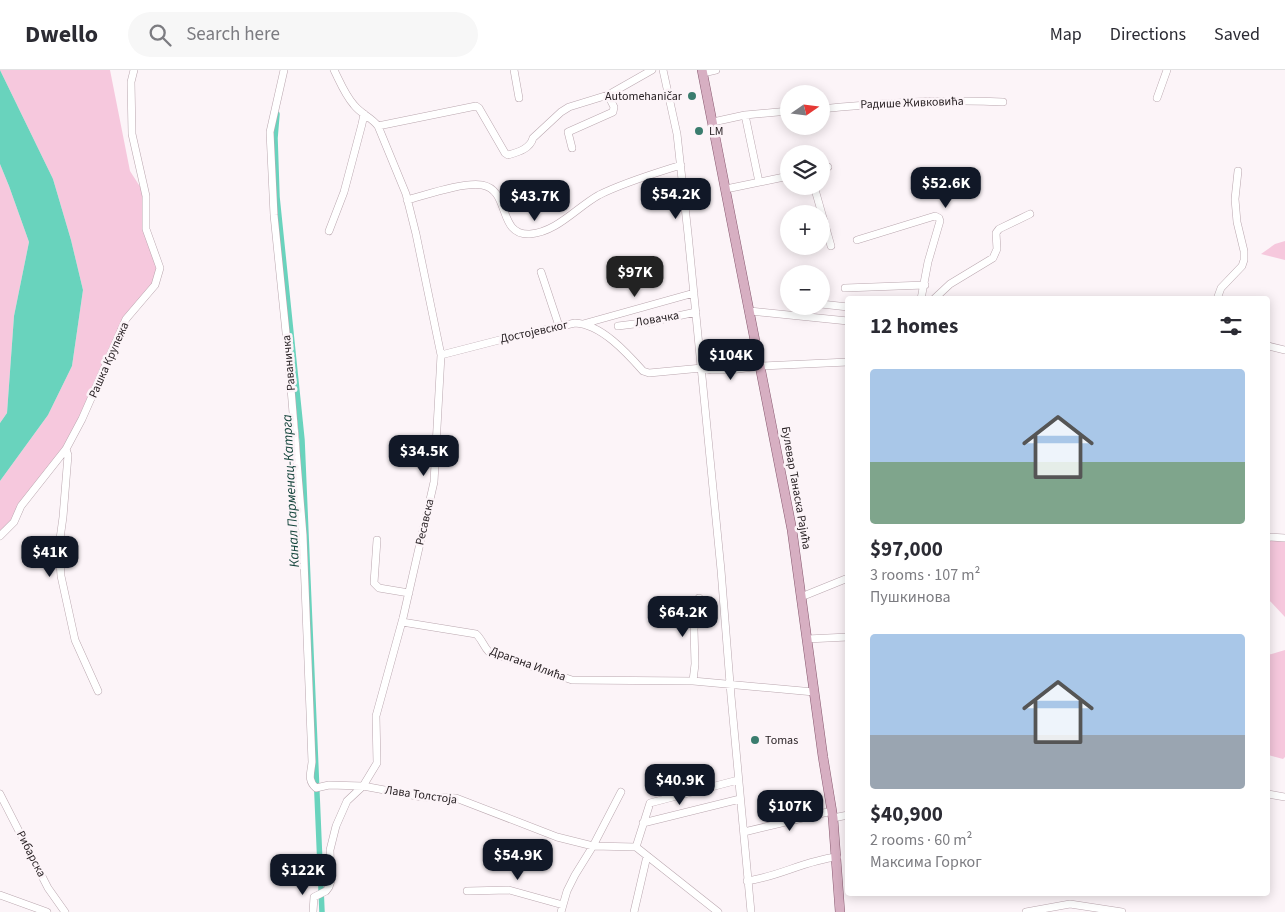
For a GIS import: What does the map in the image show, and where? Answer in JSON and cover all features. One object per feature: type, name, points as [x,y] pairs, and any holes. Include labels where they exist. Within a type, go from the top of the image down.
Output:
[{"type":"main road","name":"Булевар Танаска Рајића","points":[[702,72],[792,530],[833,814],[840,912]]},
{"type":"street","name":"Рашка Крупежа","points":[[0,536],[14,522],[21,506],[66,449],[82,420],[126,319],[155,285],[160,268],[146,228],[146,196],[132,134],[131,82],[134,70]]},
{"type":"street","name":"Раваничка","points":[[284,70],[270,132],[274,215],[288,352],[303,535],[312,762],[310,779],[311,784],[316,788],[329,785],[363,786]]},
{"type":"street","name":"Ресавска","points":[[312,912],[314,897],[329,887],[331,881],[330,850],[336,826],[347,801],[363,786],[377,763],[376,716],[402,622],[434,482],[441,355],[416,234],[407,200],[378,126],[374,120],[354,105],[346,95],[334,70]]},
{"type":"street","points":[[514,70],[519,98]]},
{"type":"street","points":[[378,126],[476,106],[508,155],[527,148],[533,138],[569,107],[608,95],[652,70]]},
{"type":"street","points":[[663,70],[676,126],[681,166],[721,570],[751,912]]},
{"type":"street","name":"Булевар Танаска Рајића","points":[[702,72],[716,70]]},
{"type":"street","points":[[1157,98],[1168,70]]},
{"type":"street","points":[[572,148],[568,132],[613,112],[614,107],[608,95]]},
{"type":"street","name":"Радише Живковића","points":[[830,107],[900,102],[1003,102]]},
{"type":"street","points":[[713,122],[745,115],[780,112]]},
{"type":"street","points":[[329,231],[346,185],[364,114]]},
{"type":"street","points":[[745,115],[759,182]]},
{"type":"street","points":[[407,200],[470,185],[487,186],[496,193],[503,205],[506,219],[513,230],[531,234],[546,230],[598,196],[634,180],[681,166]]},
{"type":"street","points":[[1217,296],[1221,288],[1242,266],[1244,260],[1235,199],[1238,172]]},
{"type":"street","points":[[726,189],[780,178]]},
{"type":"street","points":[[817,195],[831,246]]},
{"type":"street","points":[[937,296],[950,284],[993,258],[997,249],[996,233],[999,229],[1030,214]]},
{"type":"street","points":[[857,240],[937,217],[940,220],[928,262],[922,296]]},
{"type":"street","points":[[542,272],[559,326]]},
{"type":"street","points":[[845,288],[924,285]]},
{"type":"street","points":[[582,324],[694,293]]},
{"type":"street","points":[[830,305],[845,307]]},
{"type":"street","name":"Ловачка","points":[[618,326],[650,322],[696,312]]},
{"type":"street","points":[[750,312],[845,321]]},
{"type":"street","name":"Достојевског","points":[[441,355],[559,326],[582,324],[620,345],[643,371],[656,373],[702,368],[730,370],[760,366],[845,362]]},
{"type":"street","points":[[1270,346],[1285,350]]},
{"type":"street","points":[[66,449],[68,455],[59,546],[61,576],[75,640],[98,691]]},
{"type":"street","points":[[1270,537],[1285,538]]},
{"type":"street","points":[[377,540],[374,584],[379,588],[409,593]]},
{"type":"street","points":[[801,597],[845,579]]},
{"type":"street","points":[[693,682],[695,664],[694,629],[699,598]]},
{"type":"street","name":"Драгана Илића","points":[[402,622],[476,634],[489,652],[572,680],[730,684]]},
{"type":"street","points":[[807,639],[845,637]]},
{"type":"street","points":[[730,684],[814,692]]},
{"type":"street","points":[[718,912],[636,847],[650,803],[738,780]]},
{"type":"street","name":"Лава Толстоја","points":[[363,786],[422,797],[456,798],[558,837],[593,846],[636,847]]},
{"type":"street","points":[[467,891],[509,890],[562,908],[567,891],[575,875],[593,846],[621,792]]},
{"type":"street","name":"Рибарска","points":[[0,794],[48,888],[65,912]]},
{"type":"street","points":[[1270,794],[1285,797]]},
{"type":"street","points":[[643,822],[740,799]]},
{"type":"street","points":[[744,832],[833,814],[845,815]]},
{"type":"street","points":[[634,912],[647,856]]},
{"type":"street","points":[[747,881],[826,858],[837,857]]},
{"type":"street","points":[[0,895],[47,912]]},
{"type":"street","points":[[1026,912],[1070,904],[1122,912]]},
{"type":"shaded area","points":[[0,70],[110,70],[130,171],[146,196],[146,229],[160,268],[155,285],[126,319],[66,449],[21,506],[14,522],[0,536],[0,481],[48,415],[72,366],[83,290],[53,179]]},
{"type":"shaded area","points":[[0,70],[53,179],[83,290],[72,366],[48,415],[0,481],[0,423],[7,413],[14,316],[29,242],[0,164]]},
{"type":"shaded area","points":[[0,164],[29,242],[14,316],[7,413],[0,423]]},
{"type":"shaded area","points":[[1285,241],[1285,260],[1261,254],[1275,244]]},
{"type":"shaded area","points":[[1270,540],[1285,541],[1285,617],[1270,601]]},
{"type":"shaded area","points":[[1285,650],[1285,757],[1283,759],[1270,756],[1270,654]]},
{"type":"waterway","name":"Канал Парменац-Катрга","points":[[277,114],[275,138],[277,197],[302,440],[322,912]]},
{"type":"place","name":"Automehaničar","points":[[692,96]]},
{"type":"place","name":"LM","points":[[699,131]]},
{"type":"place","name":"Tomas","points":[[755,740]]}]
